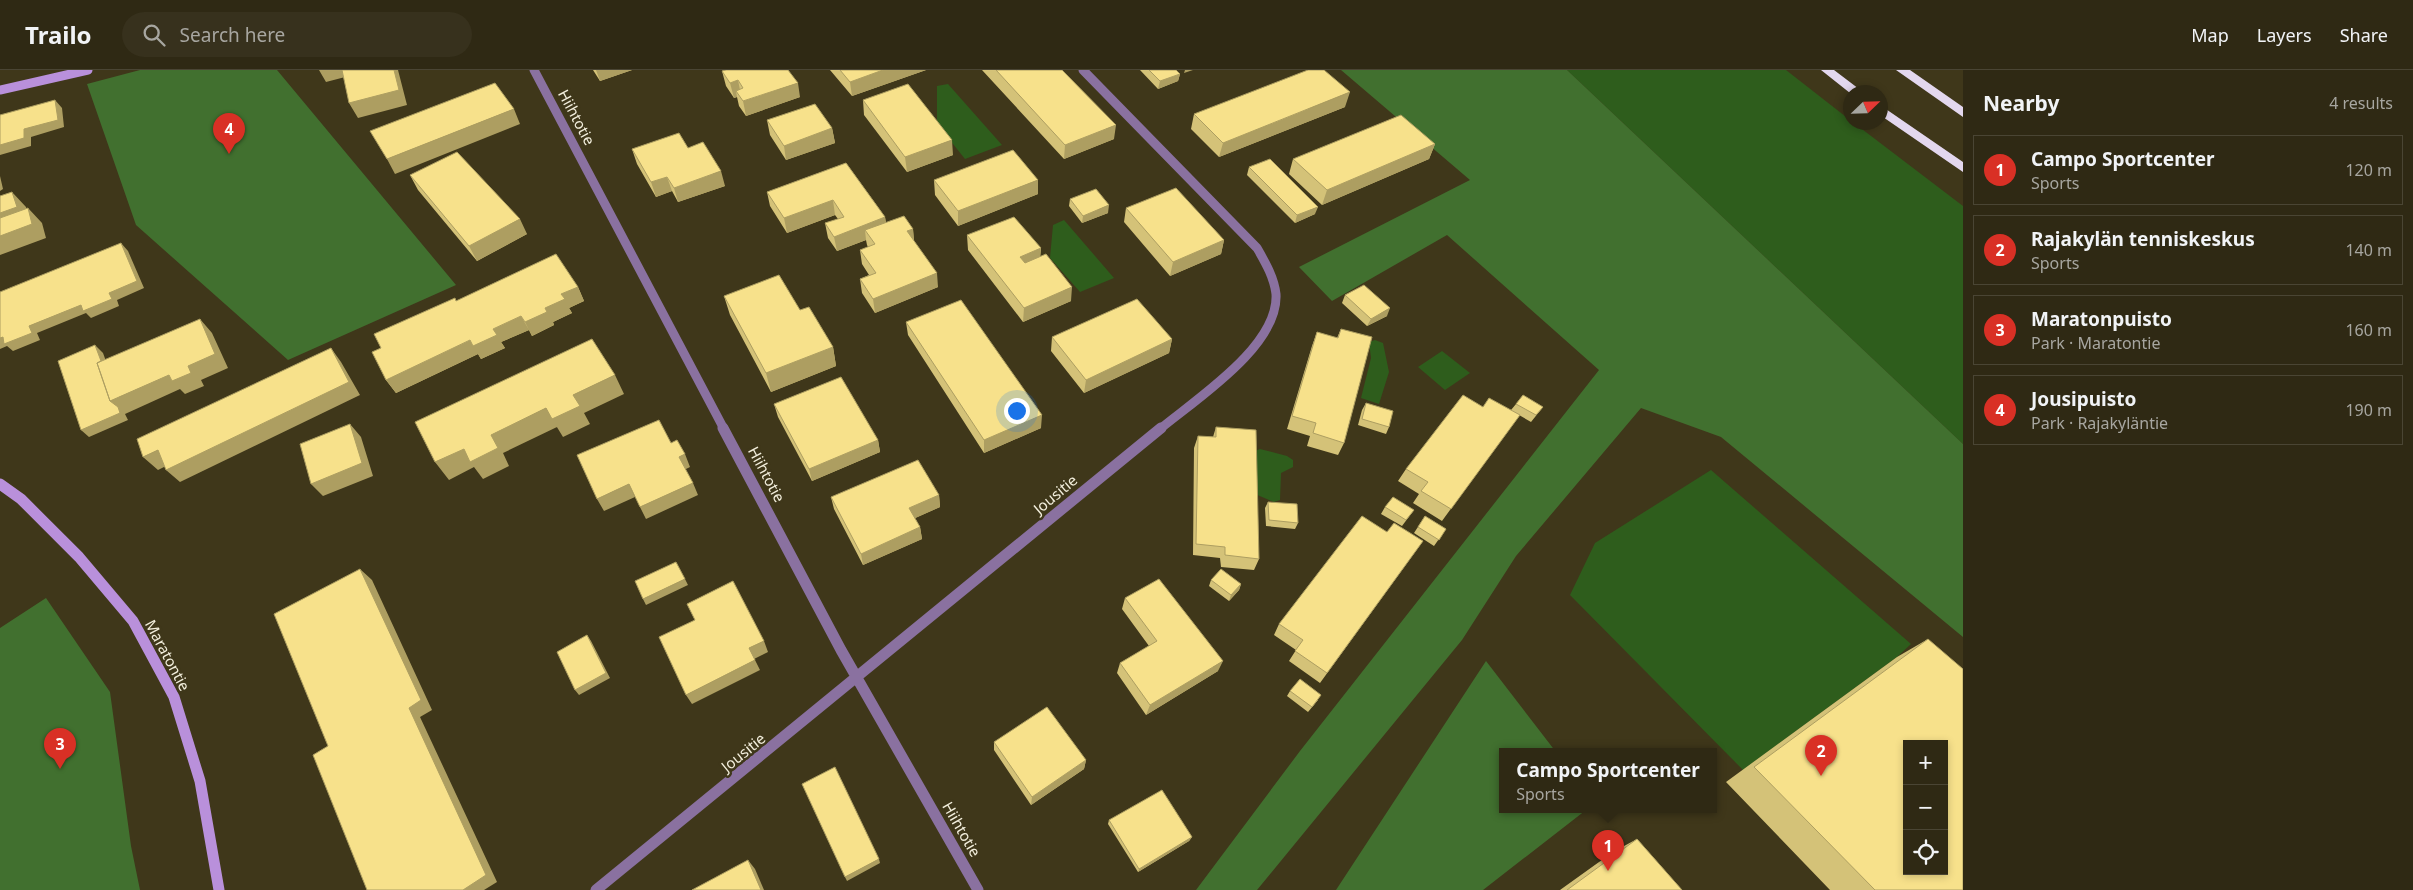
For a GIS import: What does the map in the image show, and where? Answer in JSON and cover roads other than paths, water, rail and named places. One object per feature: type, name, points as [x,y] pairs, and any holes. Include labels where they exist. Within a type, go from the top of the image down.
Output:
[{"type":"highway","points":[[1827,70],[1847,85]]},
{"type":"highway","points":[[1902,70],[1963,113]]},
{"type":"highway","points":[[1888,115],[1963,168]]},
{"type":"main road","points":[[0,90],[88,70]]},
{"type":"main road","name":"Maratontie","points":[[0,484],[21,499],[79,557],[133,621],[170,688],[200,781],[219,890]]},
{"type":"street","name":"Hiihtotie","points":[[534,70],[857,678],[978,890]]},
{"type":"street","name":"Jousitie","points":[[596,890],[1242,361],[1263,337],[1274,315],[1276,288],[1270,268],[1257,248],[1083,70]]},
{"type":"place","name":"Jousipuisto","points":[[229,154]]},
{"type":"place","name":"Maratonpuisto","points":[[60,769]]},
{"type":"place","name":"Rajakylän tenniskeskus","points":[[1821,776]]},
{"type":"place","name":"Campo Sportcenter","points":[[1608,871]]}]
